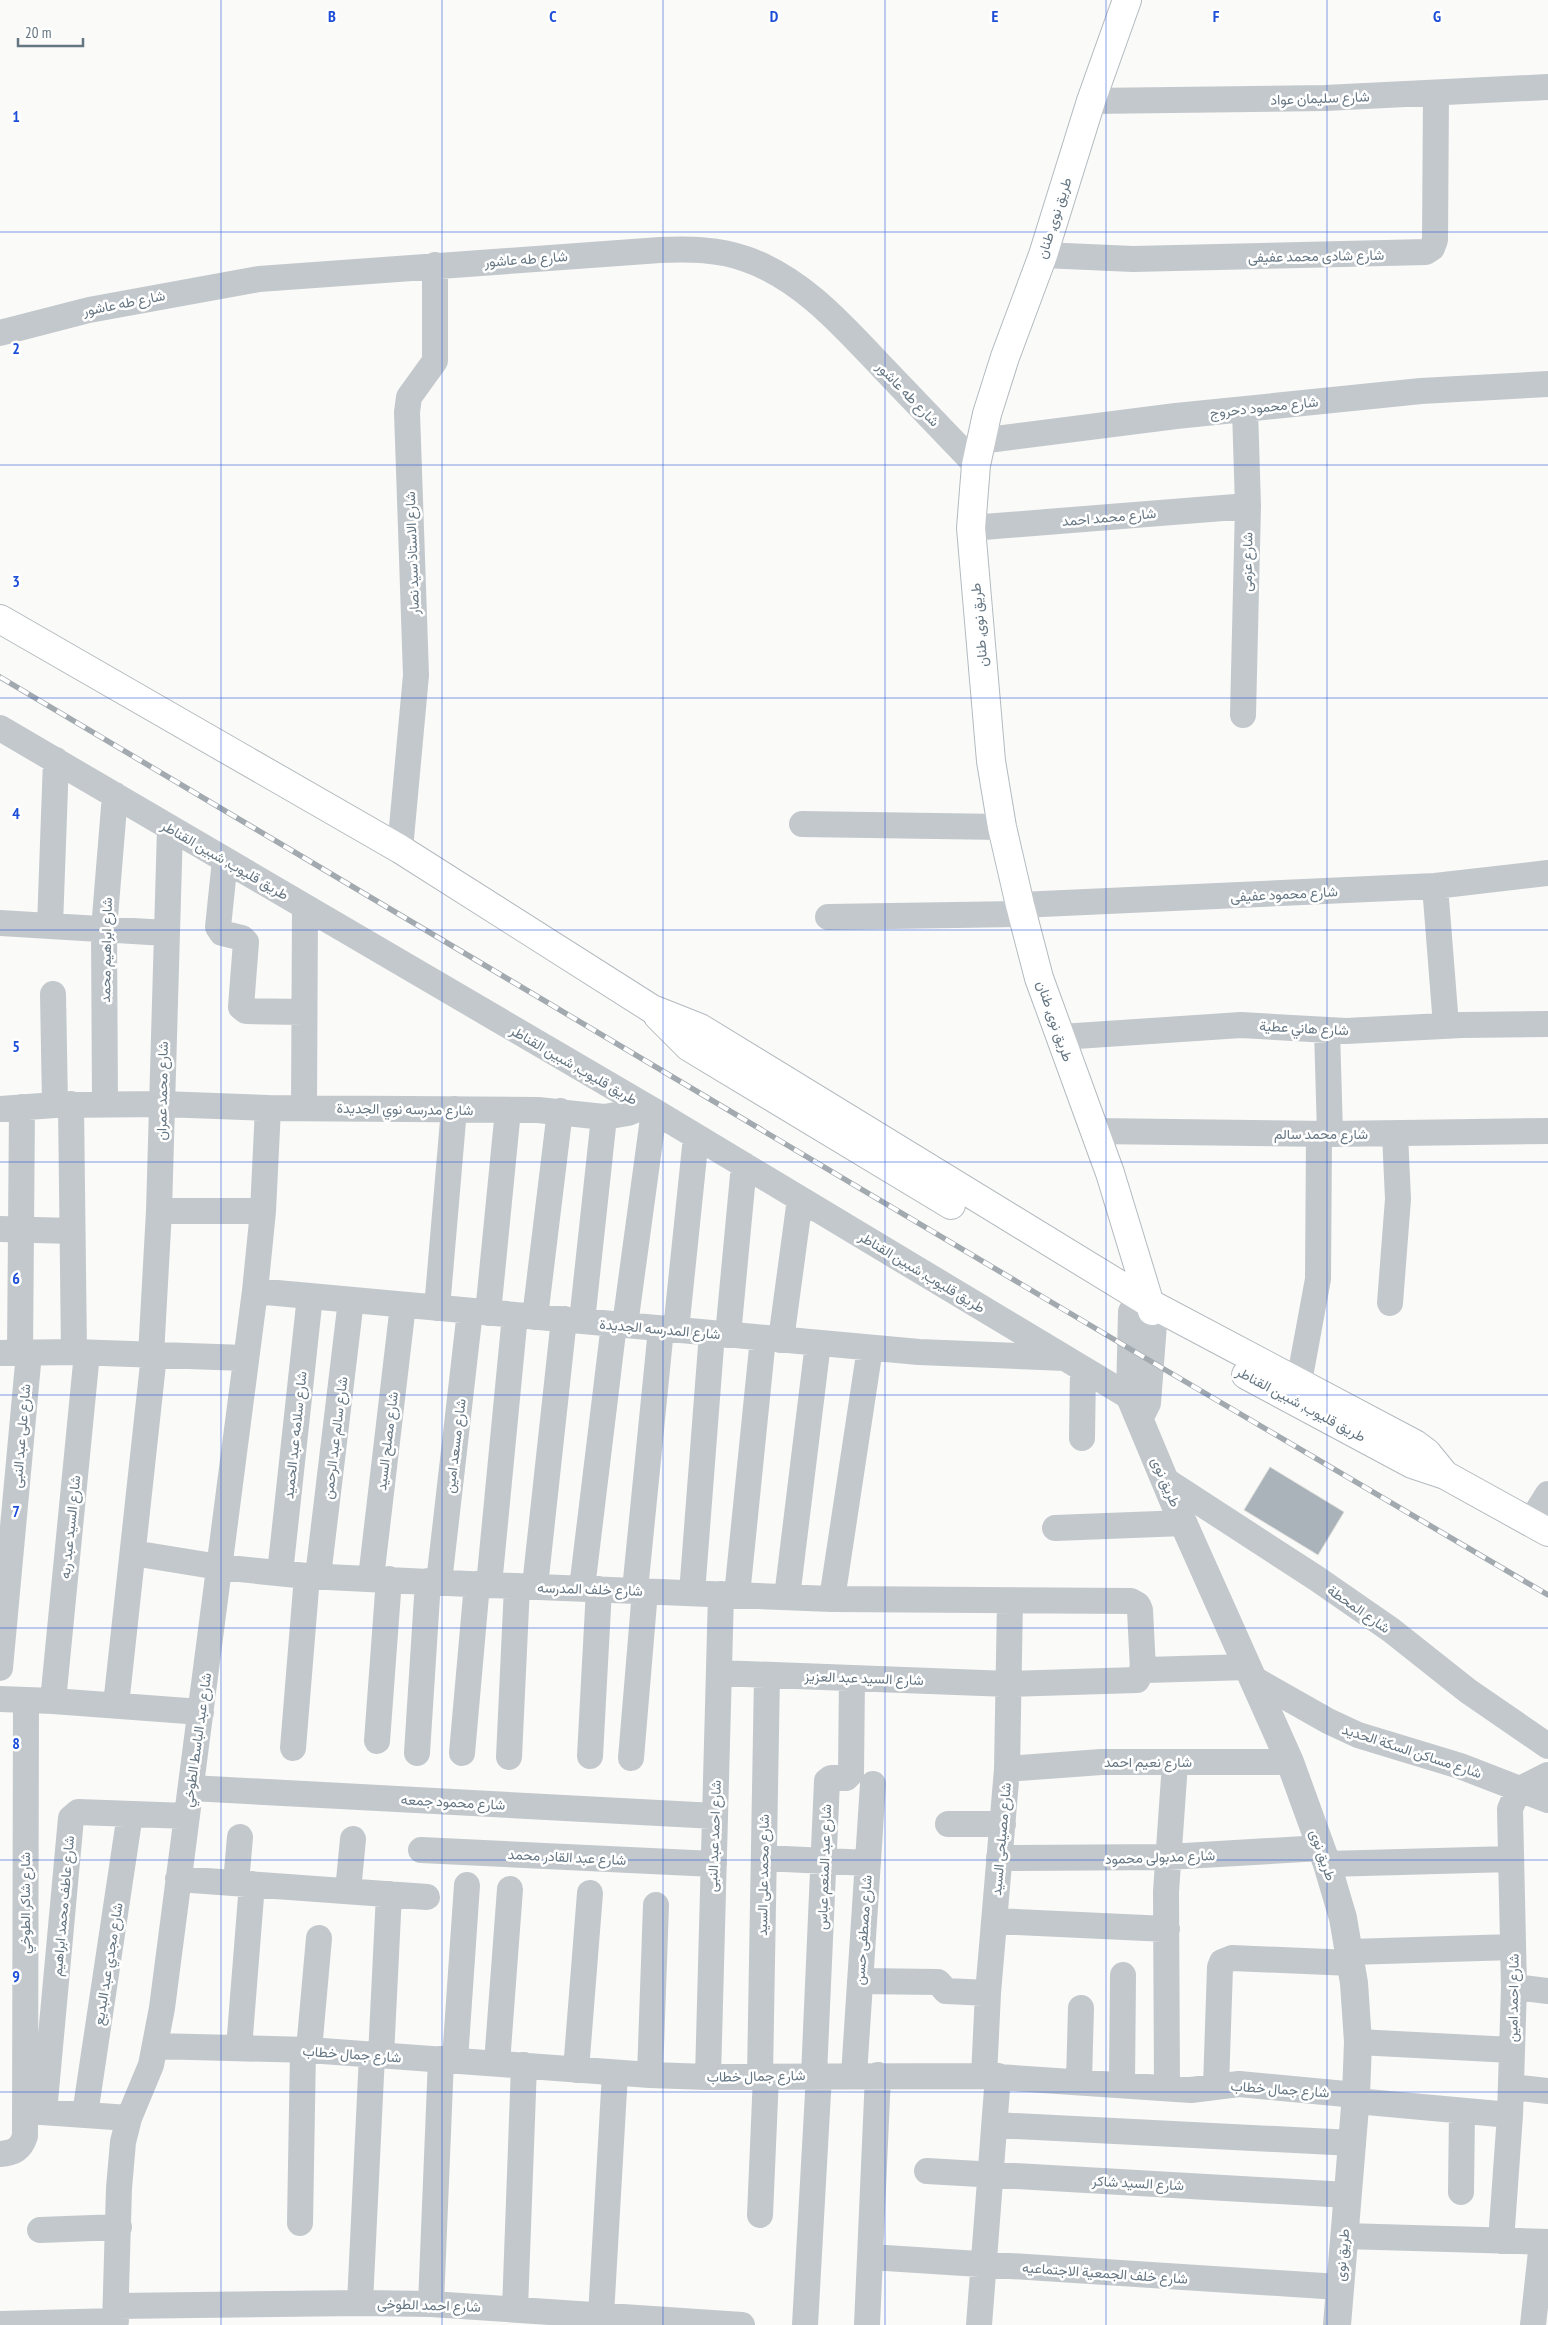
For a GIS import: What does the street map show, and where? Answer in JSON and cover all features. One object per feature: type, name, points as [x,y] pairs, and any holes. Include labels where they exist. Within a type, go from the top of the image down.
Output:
[{"type":"main road","name":"طريق نوى, طنان","points":[[1127,0],[1091,101],[1043,255],[1005,357],[978,453],[971,528],[991,761],[1002,827],[1039,978],[1113,1181],[1133,1253],[1142,1308]]},
{"type":"main road","name":"طريق قليوب, شبين القناطر","points":[[0,619],[400,849],[652,1009],[689,1047],[1398,1456],[1446,1475],[1539,1526]]},
{"type":"main road","name":"طريق قليوب, شبين القناطر","points":[[1142,1308],[1299,1382],[1415,1444],[1446,1475]]},
{"type":"street","name":"شارع سليمان عواد","points":[[1091,101],[1325,98],[1548,88]]},
{"type":"street","name":"شارع شادى محمد عفيفى","points":[[1043,255],[1143,259],[1426,252],[1432,248],[1435,240],[1436,94]]},
{"type":"street","name":"شارع طه عاشور","points":[[0,333],[70,314],[236,283],[435,265],[688,249],[717,251],[747,259],[802,291],[836,319],[978,453]]},
{"type":"street","name":"شارع الاستاذ سيد نصار","points":[[400,849],[416,675],[407,412],[409,397],[435,361],[435,265]]},
{"type":"street","name":"شارع محمود دحروج","points":[[978,453],[1245,410],[1421,391],[1548,384]]},
{"type":"street","name":"شارع عزمى","points":[[1243,715],[1248,506],[1245,410]]},
{"type":"street","name":"شارع محمد احمد","points":[[971,528],[1248,506]]},
{"type":"street","name":"طريق قليوب, شبين القناطر","points":[[0,728],[650,1109],[1074,1363],[1139,1406]]},
{"type":"street","points":[[50,926],[56,760]]},
{"type":"street","name":"شارع ابراهيم محمد","points":[[105,1104],[104,929],[115,795]]},
{"type":"street","points":[[802,824],[1002,827]]},
{"type":"street","name":"شارع محمد عمران","points":[[116,1705],[153,1355],[170,828]]},
{"type":"street","points":[[225,860],[218,927],[222,933],[242,938],[246,942],[241,1007],[246,1011],[304,1012]]},
{"type":"street","name":"شارع محمود عفيفى","points":[[828,917],[1021,909],[1435,886],[1548,873]]},
{"type":"street","points":[[1435,886],[1446,1025]]},
{"type":"street","points":[[304,1108],[305,907]]},
{"type":"street","points":[[0,923],[166,933]]},
{"type":"street","name":"شارع السيد عبد ربه","points":[[52,994],[63,1104],[80,1353],[52,1700]]},
{"type":"street","name":"شارع هاني عطية","points":[[1061,1037],[1241,1025],[1327,1030],[1372,1030],[1446,1025],[1548,1024]]},
{"type":"street","points":[[1299,1382],[1318,1279],[1327,1030]]},
{"type":"street","name":"شارع مدرسه نوي الجديدة","points":[[11,1108],[63,1104],[162,1104],[268,1108],[508,1110],[560,1112],[604,1117],[650,1109]]},
{"type":"street","name":"شارع على عبد النبى","points":[[0,1668],[16,1353],[11,1230],[11,1108]]},
{"type":"street","name":"شارع عبد الباسط الطوخي","points":[[116,2318],[120,2164],[129,2118],[145,2083],[156,2046],[202,1712],[255,1290],[263,1211],[268,1108]]},
{"type":"street","points":[[437,1308],[454,1109]]},
{"type":"street","points":[[590,1756],[590,1589],[619,1325],[650,1109]]},
{"type":"street","name":"شارع مسعد امين","points":[[417,1753],[434,1581],[479,1312],[508,1110]]},
{"type":"street","points":[[462,1753],[483,1584],[525,1316],[560,1112]]},
{"type":"street","points":[[509,1757],[526,1586],[573,1320],[604,1117]]},
{"type":"street","name":"شارع محمد سالم","points":[[1094,1131],[1324,1134],[1548,1131]]},
{"type":"street","points":[[1390,1303],[1398,1199],[1395,1134]]},
{"type":"street","points":[[631,1758],[640,1591],[668,1329],[696,1137]]},
{"type":"street","points":[[692,1593],[720,1334],[744,1165]]},
{"type":"street","name":"شارع احمد عبد النبى","points":[[708,2077],[719,1673],[729,1595],[772,1339],[800,1199]]},
{"type":"street","points":[[159,1210],[263,1211]]},
{"type":"street","points":[[11,1230],[72,1231]]},
{"type":"street","name":"شارع المدرسه الجديدة","points":[[255,1290],[870,1348],[1074,1363]]},
{"type":"street","name":"شارع سلامه عبد الحميد","points":[[280,1573],[310,1296]]},
{"type":"street","name":"شارع سالم عبد الرحمن","points":[[292,1748],[312,1576],[352,1300]]},
{"type":"street","name":"شارع مصلح السيد","points":[[377,1741],[380,1579],[403,1304]]},
{"type":"street","name":"طريق نوى","points":[[1142,1308],[1139,1406],[1165,1480],[1290,1762],[1324,1856],[1343,1918],[1350,1958],[1358,2042],[1353,2142],[1339,2287],[1338,2325]]},
{"type":"street","points":[[787,1597],[818,1343]]},
{"type":"street","points":[[832,1599],[870,1348]]},
{"type":"street","points":[[16,1353],[245,1358]]},
{"type":"street","points":[[1074,1363],[1082,1438]]},
{"type":"street","name":"شارع المحطة","points":[[1165,1480],[1369,1615],[1468,1691],[1548,1746]]},
{"type":"street","points":[[1539,1526],[1548,1494]]},
{"type":"street","points":[[1055,1528],[1184,1523]]},
{"type":"street","name":"شارع خلف المدرسه","points":[[133,1553],[220,1567],[312,1576],[832,1599],[1131,1601],[1138,1605],[1140,1610],[1144,1670]]},
{"type":"street","name":"شارع مصيلحى السيد","points":[[979,2325],[995,2125],[988,1993],[1007,1768],[1010,1601]]},
{"type":"street","points":[[1144,1670],[1251,1673]]},
{"type":"street","name":"شارع السيد عبد العزيز","points":[[719,1673],[1009,1684],[1137,1680],[1144,1670]]},
{"type":"street","name":"شارع مساكن السكة الحديد","points":[[1251,1673],[1328,1721],[1358,1735],[1460,1766],[1548,1800]]},
{"type":"street","name":"شارع محمد على السيد","points":[[760,2215],[767,1675]]},
{"type":"street","name":"شارع عبد المنعم عباس","points":[[805,2325],[817,2075],[827,1781],[831,1778],[846,1778],[851,1774],[852,1678]]},
{"type":"street","points":[[0,1699],[52,1700],[202,1712]]},
{"type":"street","name":"شارع شاكر الطوخي","points":[[26,1700],[32,2120]]},
{"type":"street","name":"شارع نعيم احمد","points":[[1007,1768],[1101,1762],[1290,1762]]},
{"type":"street","points":[[1167,2088],[1168,1858],[1175,1763]]},
{"type":"street","points":[[1518,1790],[1530,1782],[1548,1775]]},
{"type":"street","name":"شارع مصطفى حسن","points":[[867,2325],[870,2257],[866,2075],[860,1981],[873,1784]]},
{"type":"street","name":"شارع محمود جمعه","points":[[191,1788],[715,1816]]},
{"type":"street","name":"شارع احمد امين","points":[[1501,2241],[1510,2115],[1514,1987],[1510,1809],[1518,1790]]},
{"type":"street","name":"شارع عاطف محمد ابراهيم","points":[[32,2120],[71,1818],[78,1812],[187,1816]]},
{"type":"street","name":"شارع مجدي عبد البديع","points":[[85,2114],[130,1814]]},
{"type":"street","points":[[948,1824],[1003,1824]]},
{"type":"street","points":[[239,2048],[244,1884],[240,1837]]},
{"type":"street","points":[[348,1891],[353,1839]]},
{"type":"street","name":"شارع عبد القادر محمد","points":[[421,1850],[714,1864]]},
{"type":"street","name":"شارع مدبولى محمود","points":[[999,1858],[1324,1856],[1511,1859]]},
{"type":"street","points":[[764,1858],[868,1863]]},
{"type":"street","points":[[178,1879],[427,1897]]},
{"type":"street","points":[[445,2312],[448,2060],[467,1885]]},
{"type":"street","points":[[497,2063],[510,1890]]},
{"type":"street","points":[[576,2070],[590,1893]]},
{"type":"street","points":[[360,2303],[389,1894]]},
{"type":"street","points":[[650,2075],[656,1905]]},
{"type":"street","points":[[994,1921],[1167,1928]]},
{"type":"street","points":[[300,2223],[306,2050],[318,1938]]},
{"type":"street","points":[[1216,2087],[1220,1967],[1226,1959],[1350,1958],[1513,1946]]},
{"type":"street","points":[[1122,2084],[1123,1975]]},
{"type":"street","points":[[860,1981],[938,1982],[946,1991],[988,1993]]},
{"type":"street","points":[[1514,1987],[1548,1991]]},
{"type":"street","points":[[1079,2081],[1082,2008]]},
{"type":"street","points":[[1358,2042],[1512,2050]]},
{"type":"street","name":"شارع جمال خطاب","points":[[156,2046],[306,2050],[650,2075],[708,2077],[817,2075],[991,2076],[1191,2090],[1239,2084],[1510,2115]]},
{"type":"street","points":[[515,2309],[524,2065]]},
{"type":"street","points":[[601,2315],[614,2073]]},
{"type":"street","points":[[1511,2087],[1548,2091]]},
{"type":"street","points":[[1461,2192],[1462,2111]]},
{"type":"street","points":[[0,2154],[15,2152],[22,2145],[32,2120],[85,2114],[129,2118]]},
{"type":"street","points":[[995,2125],[1353,2142]]},
{"type":"street","name":"شارع السيد شاكر","points":[[927,2171],[1348,2195]]},
{"type":"street","points":[[40,2230],[118,2226]]},
{"type":"street","points":[[1344,2236],[1545,2242],[1533,2325]]},
{"type":"street","name":"شارع خلف الجمعية الاجتماعيه","points":[[870,2257],[1339,2287]]},
{"type":"street","name":"شارع احمد الطوخى","points":[[0,2324],[360,2303],[445,2312],[515,2309],[557,2319],[601,2315],[641,2322],[742,2325]]},
{"type":"building","points":[[1270,1467],[1344,1512],[1318,1555],[1244,1510]]},
{"type":"railway","points":[[0,677],[1152,1362],[1548,1595]]}]
